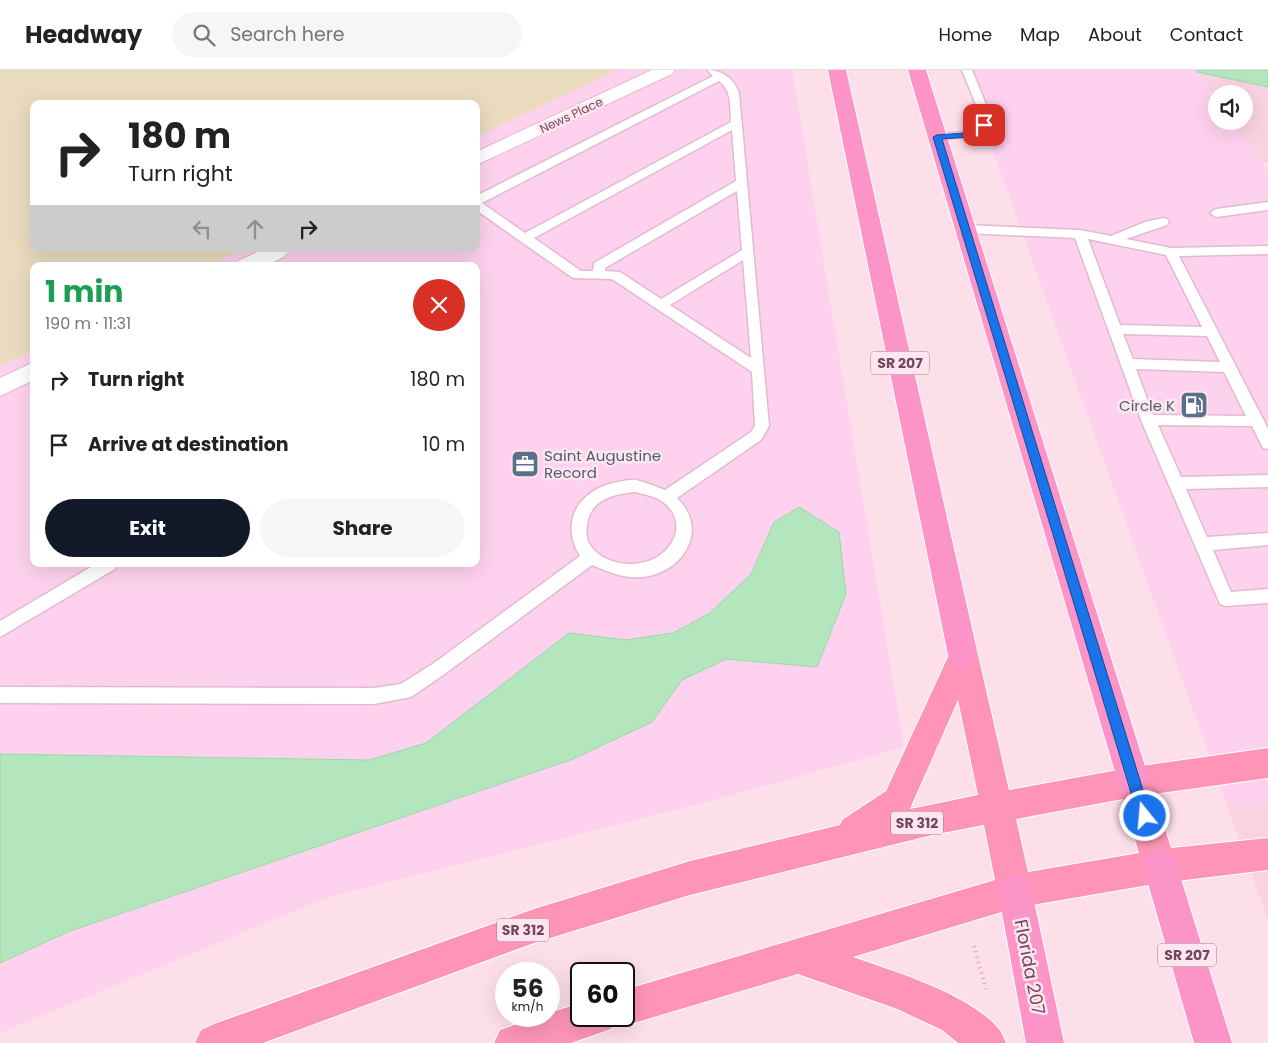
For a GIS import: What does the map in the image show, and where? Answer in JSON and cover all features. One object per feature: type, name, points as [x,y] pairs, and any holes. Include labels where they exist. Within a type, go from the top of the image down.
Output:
[{"type":"highway","name":"SR 207","points":[[837,70],[963,655]]},
{"type":"highway","name":"SR 207","points":[[916,70],[1134,782]]},
{"type":"highway","name":"SR 207","points":[[1160,866],[1213,1043]]},
{"type":"highway","name":"Florida 207","points":[[1015,891],[1045,1043]]},
{"type":"main road","name":"SR 207","points":[[963,655],[1015,891]]},
{"type":"main road","points":[[839,841],[897,802],[963,655]]},
{"type":"main road","name":"SR 312","points":[[214,1043],[335,996],[534,926],[690,878],[932,819],[1134,782],[1268,763]]},
{"type":"main road","name":"SR 207","points":[[1134,782],[1160,866]]},
{"type":"main road","points":[[635,1005],[1015,891],[1160,866],[1268,854]]},
{"type":"main road","points":[[796,955],[903,993],[955,1017],[986,1043]]},
{"type":"main road","points":[[513,1043],[570,1025]]},
{"type":"street","name":"News Place","points":[[480,158],[666,70]]},
{"type":"street","points":[[254,262],[274,252]]},
{"type":"street","points":[[0,388],[30,372]]},
{"type":"lane","points":[[937,137],[966,135],[984,125],[986,117],[967,70]]},
{"type":"lane","points":[[480,200],[716,73],[731,85],[734,93],[743,182],[762,426],[756,436],[668,496]]},
{"type":"lane","points":[[525,238],[737,123]]},
{"type":"lane","points":[[599,275],[599,266],[743,182]]},
{"type":"lane","points":[[480,205],[578,275],[615,275],[759,370]]},
{"type":"lane","points":[[1216,213],[1268,206]]},
{"type":"lane","points":[[1113,240],[1149,225],[1163,222]]},
{"type":"lane","points":[[965,229],[1080,234],[1171,252],[1268,250]]},
{"type":"lane","points":[[1080,234],[1148,420],[1226,599],[1268,596]]},
{"type":"lane","points":[[661,305],[749,251]]},
{"type":"lane","points":[[1171,252],[1268,444]]},
{"type":"lane","points":[[1114,329],[1210,332]]},
{"type":"lane","points":[[1128,364],[1228,367]]},
{"type":"lane","points":[[1148,420],[1257,421]]},
{"type":"lane","points":[[1174,483],[1268,481]]},
{"type":"lane","points":[[635,486],[653,489],[668,496],[679,506],[685,519],[686,533],[682,546],[672,558],[657,566],[640,571],[621,571],[604,566],[590,557],[581,544],[577,530],[579,516],[588,504],[601,493],[617,488],[635,486]]},
{"type":"lane","points":[[1202,544],[1268,539]]},
{"type":"lane","points":[[0,695],[374,696],[405,690],[440,668],[590,557]]},
{"type":"lane","points":[[0,630],[104,567]]},
{"type":"path","points":[[974,946],[986,989]]},
{"type":"shaded area","points":[[0,70],[617,70],[480,135],[480,100],[30,100],[30,252],[237,252],[216,262],[30,262],[30,352],[0,366]]},
{"type":"shaded area","points":[[617,70],[792,70],[903,741],[901,748],[717,799],[329,897],[0,1033],[0,964],[70,931],[573,759],[652,722],[682,680],[726,659],[817,666],[774,522],[751,574],[710,613],[673,633],[626,640],[569,633],[426,743],[369,760],[0,754],[0,366],[30,352],[30,567],[480,567],[480,262],[216,262],[237,252],[480,252],[480,135]]},
{"type":"shaded area","points":[[964,70],[1197,70],[1208,87],[1208,130],[1237,130],[1268,170],[1268,804],[1227,805]]},
{"type":"shaded area","points":[[1197,70],[1268,70],[1268,87],[1197,72]]},
{"type":"shaded area","points":[[1197,72],[1268,87],[1268,162],[1261,164],[1237,130],[1253,130],[1253,85],[1208,85],[1208,88]]},
{"type":"shaded area","points":[[799,507],[839,532],[846,594],[817,667],[726,659],[682,680],[652,722],[573,759],[70,931],[0,963],[0,754],[369,760],[426,743],[569,633],[626,640],[673,633],[710,613],[751,574],[774,522]]},
{"type":"shaded area","points":[[1268,804],[1268,920],[1227,805]]},
{"type":"place","name":"Circle K","points":[[1194,405]]},
{"type":"place","name":"Saint Augustine Record","points":[[525,464]]},
{"type":"route","points":[[984,125],[966,135],[937,137],[1145,816]]}]
